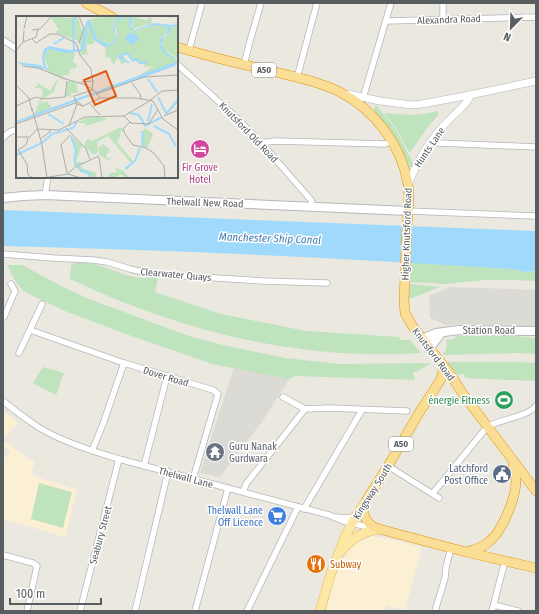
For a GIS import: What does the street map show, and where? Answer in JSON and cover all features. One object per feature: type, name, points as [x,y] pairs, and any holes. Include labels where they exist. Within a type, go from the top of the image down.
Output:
[{"type":"highway","points":[[86,3],[100,6],[111,16]]},
{"type":"highway","name":"Higher Knutsford Road","points":[[178,47],[297,78],[339,92],[355,100],[381,125],[392,141],[400,158],[408,185],[404,308]]},
{"type":"highway","name":"Knutsford Road","points":[[404,308],[408,318],[429,349],[450,374],[536,491]]},
{"type":"highway","name":"Kingsway South","points":[[366,501],[436,388],[441,379],[443,366]]},
{"type":"highway","points":[[436,388],[446,382],[458,386]]},
{"type":"highway","name":"Knutsford Road","points":[[466,552],[482,547],[490,541],[504,521],[512,500],[516,481],[516,474],[510,457]]},
{"type":"highway","points":[[366,501],[364,511],[366,519],[373,527],[378,529]]},
{"type":"highway","name":"Thelwall Lane","points":[[378,529],[466,552],[536,568]]},
{"type":"main road","name":"Thelwall New Road","points":[[3,198],[45,196],[408,211]]},
{"type":"main road","name":"Station Road","points":[[422,339],[432,334],[459,330],[536,331]]},
{"type":"main road","points":[[429,349],[441,333]]},
{"type":"main road","name":"Kingsway South","points":[[320,611],[344,538],[366,501]]},
{"type":"main road","name":"Kingsway South","points":[[338,555],[347,544],[356,537],[378,529]]},
{"type":"street","points":[[189,50],[202,3]]},
{"type":"street","points":[[244,65],[261,3]]},
{"type":"street","points":[[297,78],[317,3]]},
{"type":"street","points":[[362,98],[391,3]]},
{"type":"street","points":[[443,3],[443,20]]},
{"type":"street","name":"Alexandra Road","points":[[386,21],[536,17]]},
{"type":"street","points":[[3,40],[16,48]]},
{"type":"street","name":"Knutsford Old Road","points":[[178,65],[238,119],[263,145],[311,200],[313,206]]},
{"type":"street","points":[[339,92],[362,98],[412,105],[470,95],[536,81]]},
{"type":"street","name":"Hunts Lane","points":[[408,185],[413,171],[431,141],[468,100],[470,95]]},
{"type":"street","points":[[366,110],[373,104],[380,101]]},
{"type":"street","points":[[3,138],[6,134],[16,130]]},
{"type":"street","points":[[263,145],[266,142],[276,141],[385,144],[392,141]]},
{"type":"street","points":[[431,141],[439,144],[536,147]]},
{"type":"street","points":[[45,196],[48,178]]},
{"type":"street","points":[[408,211],[536,216]]},
{"type":"street","name":"Clearwater Quays","points":[[3,254],[93,260],[107,262],[152,274],[264,281],[327,283]]},
{"type":"street","points":[[3,317],[15,291],[12,284]]},
{"type":"street","points":[[20,353],[42,304]]},
{"type":"street","name":"Dover Road","points":[[30,330],[124,363],[213,390],[218,394],[193,479]]},
{"type":"street","points":[[92,451],[124,363]]},
{"type":"street","points":[[144,466],[167,376]]},
{"type":"street","points":[[283,397],[305,408],[407,412]]},
{"type":"street","name":"Thelwall Lane","points":[[3,401],[37,426],[92,451],[119,460],[243,492],[340,520],[354,520],[378,529]]},
{"type":"street","points":[[433,493],[488,427],[494,423],[528,413],[536,406]]},
{"type":"street","points":[[243,492],[246,484],[305,408]]},
{"type":"street","points":[[247,611],[301,508],[362,410]]},
{"type":"street","name":"Seabury Street","points":[[80,611],[119,460]]},
{"type":"street","points":[[388,466],[439,498]]},
{"type":"street","points":[[135,611],[168,472]]},
{"type":"street","points":[[195,611],[228,488]]},
{"type":"street","points":[[333,517],[354,520]]},
{"type":"street","points":[[435,611],[451,548]]},
{"type":"street","points":[[3,555],[33,563],[37,566],[27,611]]},
{"type":"street","points":[[505,561],[493,608],[518,611]]},
{"type":"shaded area","points":[[450,287],[536,290],[536,328],[459,324],[446,325],[430,318],[429,296]]},
{"type":"shaded area","points":[[234,367],[289,379],[264,419],[220,477],[200,473]]},
{"type":"shaded area","points":[[3,410],[18,423],[3,439]]},
{"type":"shaded area","points":[[3,440],[30,460],[35,461],[31,475],[77,490],[65,537],[3,519],[3,462],[10,451],[3,445]]},
{"type":"shaded area","points":[[372,536],[422,548],[405,611],[387,605],[385,611],[326,611],[335,576],[352,544]]},
{"type":"green space","points":[[376,105],[395,128],[412,161],[412,167],[409,167],[392,133],[378,116],[374,108]]},
{"type":"green space","points":[[437,111],[439,114],[410,153],[396,128],[385,114],[406,115],[431,113]]},
{"type":"green space","points":[[411,262],[511,269],[526,272],[536,271],[536,281],[485,280],[444,284],[410,282]]},
{"type":"green space","points":[[74,263],[88,263],[102,266],[125,275],[139,278],[158,278],[155,292],[221,314],[306,331],[399,337],[401,340],[410,340],[421,353],[376,354],[330,352],[286,347],[197,327],[154,314],[70,279],[71,265]]},
{"type":"green space","points":[[7,265],[22,265],[89,299],[189,336],[223,345],[285,358],[340,364],[431,363],[418,371],[413,372],[415,380],[295,376],[289,379],[212,364],[65,311],[23,291],[14,279]]},
{"type":"green space","points":[[410,284],[440,287],[409,299]]},
{"type":"green space","points":[[456,336],[515,336],[536,338],[536,354],[442,354],[446,349],[447,339],[451,340]]},
{"type":"green space","points":[[446,362],[536,363],[536,381],[465,378],[464,374],[458,375]]},
{"type":"green space","points":[[43,367],[64,373],[56,395],[33,383]]},
{"type":"green space","points":[[39,483],[72,492],[63,528],[31,519]]},
{"type":"water","name":"Manchester Ship Canal","points":[[3,210],[536,231],[536,271],[526,272],[511,269],[257,255],[3,246]]},
{"type":"place","name":"Fir Grove Hotel","points":[[200,149]]},
{"type":"place","name":"énergie Fitness","points":[[504,400]]},
{"type":"place","name":"Guru Nanak Gurdwara","points":[[215,452]]},
{"type":"place","name":"Latchford Post Office","points":[[502,474]]},
{"type":"place","name":"Thelwall Lane Off Licence","points":[[277,516]]},
{"type":"place","name":"Subway","points":[[316,564]]}]
